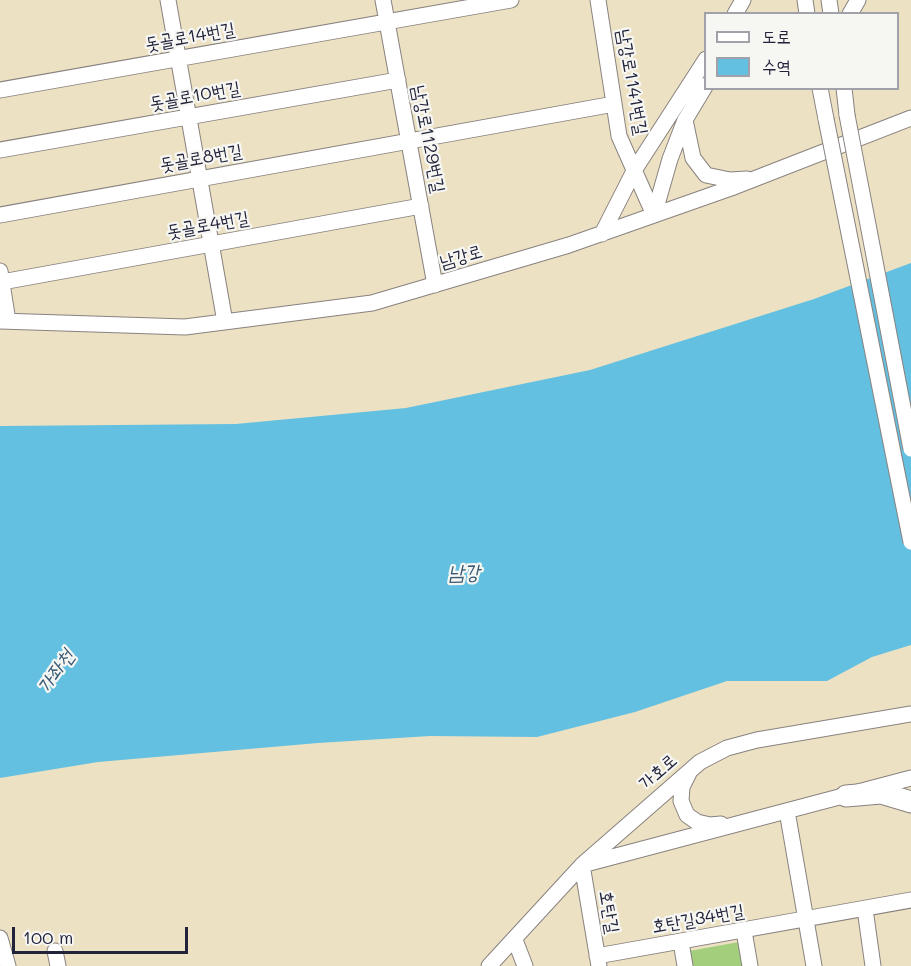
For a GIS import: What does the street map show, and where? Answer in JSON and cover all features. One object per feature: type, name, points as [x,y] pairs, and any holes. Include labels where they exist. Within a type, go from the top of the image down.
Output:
[{"type":"highway","points":[[846,796],[881,794],[911,802]]},
{"type":"street","points":[[168,0],[225,322]]},
{"type":"street","name":"남강로1129번길","points":[[383,0],[435,285]]},
{"type":"street","name":"돗골로14번길","points":[[0,90],[511,0]]},
{"type":"street","name":"남강로1141번길","points":[[598,0],[619,136],[654,215]]},
{"type":"street","points":[[602,234],[635,169],[704,61]]},
{"type":"street","name":"돗골로10번길","points":[[0,150],[398,80]]},
{"type":"street","points":[[654,215],[670,159],[685,120],[704,87]]},
{"type":"street","points":[[820,90],[911,542]]},
{"type":"street","points":[[844,90],[847,115],[911,449]]},
{"type":"street","name":"돗골로8번길","points":[[0,214],[614,104]]},
{"type":"street","name":"남강로","points":[[4,321],[185,327],[372,303],[602,234],[911,118]]},
{"type":"street","points":[[685,120],[693,159],[706,175],[730,180],[753,179]]},
{"type":"street","name":"돗골로4번길","points":[[1,276],[211,244],[421,206]]},
{"type":"street","points":[[1,276],[4,321]]},
{"type":"street","name":"가호로","points":[[489,966],[582,865],[690,769],[727,748],[756,740],[911,714]]},
{"type":"street","points":[[690,769],[682,787],[681,801],[687,815],[697,822],[710,825],[760,819]]},
{"type":"street","points":[[582,865],[911,778]]},
{"type":"street","points":[[787,811],[814,966]]},
{"type":"street","name":"호탄길","points":[[582,865],[598,961]]},
{"type":"street","name":"호탄길34번길","points":[[598,961],[681,942],[911,900]]},
{"type":"street","points":[[865,909],[873,966]]},
{"type":"street","points":[[744,931],[750,966]]},
{"type":"street","points":[[0,938],[8,966]]},
{"type":"street","points":[[515,940],[525,966]]},
{"type":"street","points":[[681,942],[685,966]]},
{"type":"green space","points":[[739,942],[743,966],[691,966],[689,951]]},
{"type":"water","points":[[911,263],[911,645],[872,657],[827,681],[727,681],[635,712],[537,737],[430,736],[318,743],[98,762],[0,778],[0,426],[236,424],[406,408],[590,370],[814,299]]},
{"type":"water label","name":"남강","points":[[464,573]]},
{"type":"water label","name":"가좌천","points":[[56,672]]}]
